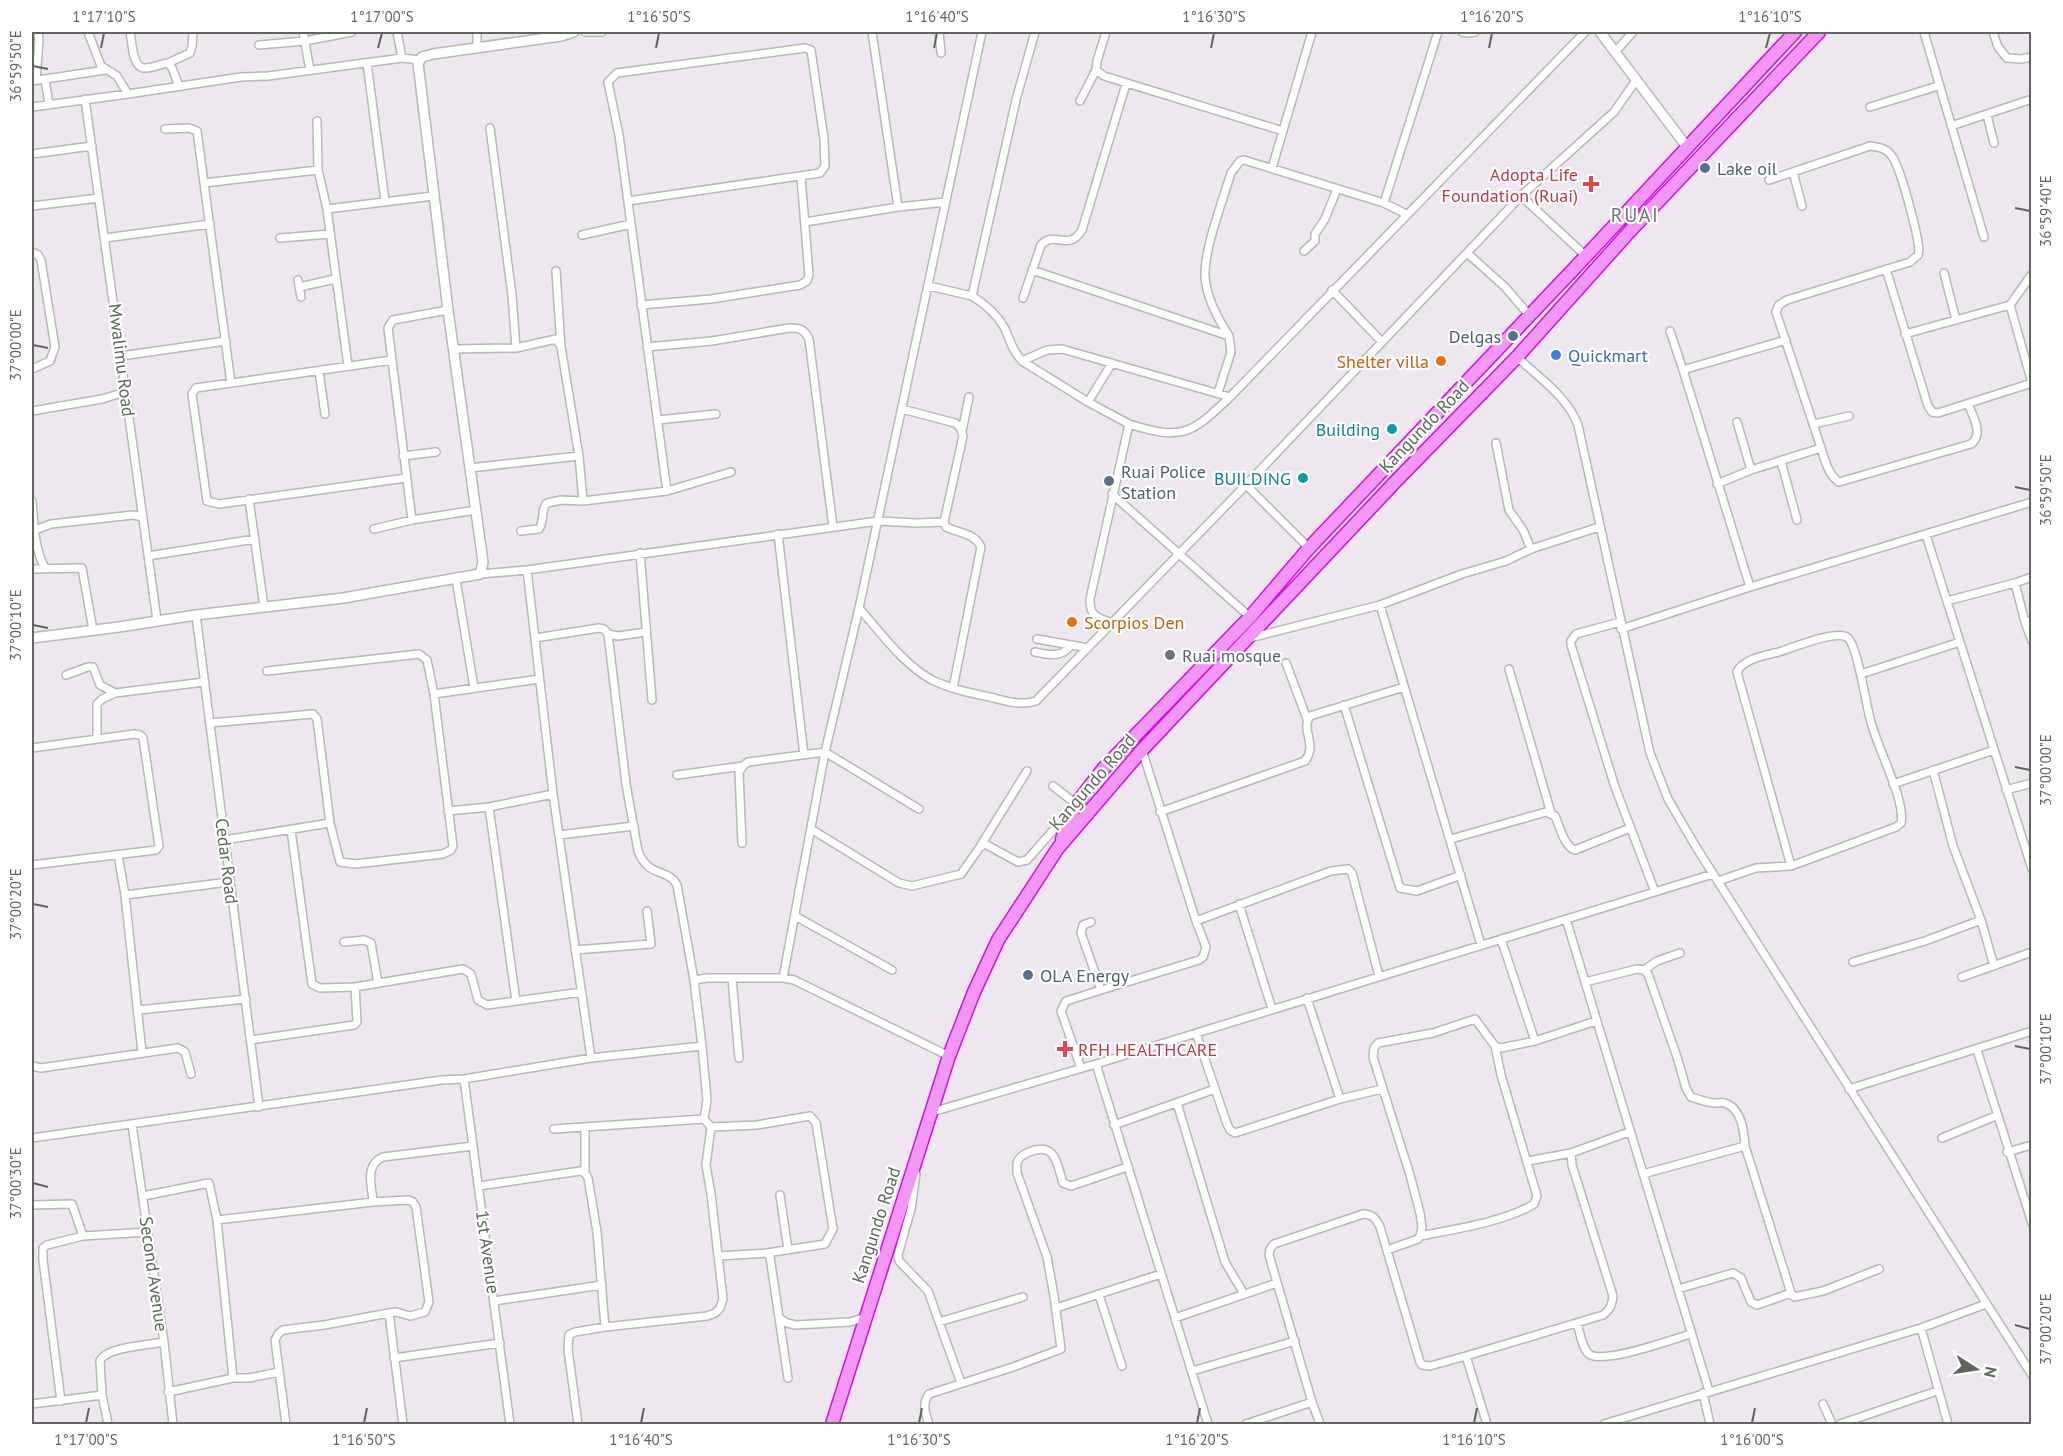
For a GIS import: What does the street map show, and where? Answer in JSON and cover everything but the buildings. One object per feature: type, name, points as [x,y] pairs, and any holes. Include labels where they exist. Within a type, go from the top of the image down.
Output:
[{"type":"highway","name":"Kangundo Road","points":[[1058,848],[1077,804],[1103,769],[1250,617],[1309,548],[1795,32]]},
{"type":"highway","name":"Kangundo Road","points":[[832,1425],[949,1056],[974,992],[998,940],[1058,848],[1142,750],[1540,332],[1630,231],[1819,32]]},
{"type":"highway","points":[[1528,317],[1540,332]]},
{"type":"highway","points":[[1103,769],[1106,775],[1117,779]]},
{"type":"street","points":[[38,32],[34,80],[105,70]]},
{"type":"street","points":[[88,32],[98,59],[105,70],[117,76],[128,94]]},
{"type":"street","points":[[133,32],[135,56],[139,66],[144,68],[168,63],[190,53],[193,32]]},
{"type":"street","points":[[303,32],[310,70]]},
{"type":"street","points":[[259,45],[305,41],[352,32]]},
{"type":"street","points":[[397,32],[402,58]]},
{"type":"street","points":[[477,32],[477,47]]},
{"type":"street","points":[[32,107],[241,77],[268,76],[402,58],[420,60],[433,54],[570,32]]},
{"type":"street","points":[[585,32],[602,32]]},
{"type":"street","points":[[872,32],[898,207]]},
{"type":"street","points":[[939,32],[941,53]]},
{"type":"street","points":[[783,978],[825,752],[859,608],[982,32]]},
{"type":"street","points":[[972,296],[1016,100],[1035,32]]},
{"type":"street","points":[[1080,101],[1096,70],[1096,61],[1106,32]]},
{"type":"street","points":[[1272,168],[1312,32]]},
{"type":"street","points":[[1383,204],[1438,32]]},
{"type":"street","points":[[1462,32],[1475,32]]},
{"type":"street","points":[[929,286],[972,296],[987,305],[998,316],[1012,349],[1023,361],[1088,402],[1129,424],[1155,431],[1186,432],[1195,428],[1230,397],[1585,32]]},
{"type":"street","points":[[1600,32],[1687,147]]},
{"type":"street","points":[[1615,52],[1634,32]]},
{"type":"street","points":[[1924,32],[1984,237]]},
{"type":"street","points":[[1993,32],[1998,47],[2007,58],[2031,57]]},
{"type":"street","points":[[628,201],[801,177],[824,170],[824,139],[810,49],[618,73],[608,82],[619,135],[667,491]]},
{"type":"street","points":[[420,60],[417,69],[483,562],[480,574]]},
{"type":"street","points":[[168,63],[179,86]]},
{"type":"street","points":[[367,63],[385,201]]},
{"type":"street","points":[[1096,70],[1104,76],[1126,84],[1283,131]]},
{"type":"street","points":[[45,79],[49,105]]},
{"type":"street","points":[[859,608],[905,659],[933,680],[953,688],[1016,704],[1036,701],[1180,554],[1521,196],[1614,112],[1637,79]]},
{"type":"street","points":[[1023,298],[1038,252],[1045,241],[1053,239],[1067,242],[1078,237],[1082,230],[1126,84]]},
{"type":"street","points":[[1870,107],[1938,86]]},
{"type":"street","name":"Mwalimu Road","points":[[85,99],[157,620]]},
{"type":"street","points":[[1951,126],[2031,99]]},
{"type":"street","points":[[1987,115],[1994,143]]},
{"type":"street","points":[[317,121],[318,170],[327,209],[348,366]]},
{"type":"street","points":[[165,129],[189,128],[197,131],[231,383]]},
{"type":"street","points":[[490,128],[512,295],[516,348]]},
{"type":"street","points":[[32,154],[92,146]]},
{"type":"street","points":[[1768,180],[1870,146],[1880,147],[1888,152],[1894,161],[1919,249],[1914,260],[1787,300],[1779,304],[1776,312],[1833,479],[1839,482],[1971,444],[1976,441],[1978,435],[1968,404]]},
{"type":"street","points":[[1218,393],[1231,352],[1229,336],[1219,320],[1205,278],[1206,258],[1231,173],[1236,165],[1244,160],[1272,168],[1383,204],[1406,214]]},
{"type":"street","points":[[204,183],[318,170]]},
{"type":"street","points":[[1793,172],[1802,206]]},
{"type":"street","points":[[641,305],[711,299],[800,285],[807,281],[809,275],[801,177]]},
{"type":"street","points":[[1304,250],[1315,241],[1315,234],[1325,219],[1337,189]]},
{"type":"street","points":[[327,209],[433,196]]},
{"type":"street","points":[[1521,196],[1586,256]]},
{"type":"street","points":[[32,206],[99,198]]},
{"type":"street","points":[[805,222],[946,202]]},
{"type":"street","points":[[105,238],[210,224]]},
{"type":"street","points":[[582,235],[631,224]]},
{"type":"street","points":[[280,238],[330,234]]},
{"type":"street","points":[[32,252],[42,260],[55,347],[50,362],[32,369]]},
{"type":"street","points":[[1467,253],[1505,287],[1528,317]]},
{"type":"street","points":[[1886,269],[1929,410],[1938,413],[2031,383],[2029,362],[2010,305]]},
{"type":"street","points":[[1032,270],[1229,336]]},
{"type":"street","points":[[556,271],[561,347],[579,456],[583,501]]},
{"type":"street","points":[[1944,273],[1956,320]]},
{"type":"street","points":[[1905,334],[2010,305],[2031,274]]},
{"type":"street","points":[[301,297],[299,283],[335,279]]},
{"type":"street","points":[[1332,290],[1382,342]]},
{"type":"street","points":[[411,520],[388,328],[393,320],[448,310]]},
{"type":"street","points":[[647,347],[712,342],[789,328],[805,331],[809,339],[833,526]]},
{"type":"street","points":[[1670,331],[1750,587]]},
{"type":"street","points":[[453,349],[516,348],[556,339],[561,347]]},
{"type":"street","points":[[1684,373],[1686,369],[1786,340]]},
{"type":"street","points":[[121,356],[226,341]]},
{"type":"street","points":[[1023,361],[1047,350],[1056,349],[1230,397]]},
{"type":"street","points":[[1516,357],[1560,396],[1575,418],[1650,753],[1669,802],[2031,1375]]},
{"type":"street","points":[[392,360],[196,388],[192,394],[207,501],[219,504],[405,478]]},
{"type":"street","points":[[1088,402],[1112,363]]},
{"type":"street","points":[[319,371],[325,414]]},
{"type":"street","points":[[32,411],[102,399],[125,392]]},
{"type":"street","points":[[953,688],[981,547],[973,537],[946,527],[944,522],[969,398]]},
{"type":"street","points":[[902,409],[955,423],[962,431]]},
{"type":"street","points":[[658,420],[716,414]]},
{"type":"street","points":[[1814,424],[1849,416]]},
{"type":"street","points":[[1737,422],[1751,470]]},
{"type":"street","points":[[1112,623],[1095,617],[1090,609],[1090,598],[1129,424]]},
{"type":"street","points":[[1496,443],[1509,510],[1523,530],[1531,549]]},
{"type":"street","points":[[1718,484],[1751,470],[1821,448]]},
{"type":"street","points":[[403,456],[436,452]]},
{"type":"street","points":[[470,468],[579,456]]},
{"type":"street","points":[[1781,461],[1797,520]]},
{"type":"street","points":[[521,531],[539,529],[542,525],[543,509],[548,503],[667,491],[731,472]]},
{"type":"street","points":[[1246,485],[1309,548]]},
{"type":"street","points":[[1112,494],[1250,617]]},
{"type":"street","points":[[249,499],[264,607]]},
{"type":"street","points":[[32,501],[40,558],[45,568]]},
{"type":"street","points":[[1655,892],[1615,787],[1571,645],[1576,634],[1621,625],[2031,502]]},
{"type":"street","points":[[374,529],[411,520],[476,510]]},
{"type":"street","points":[[35,530],[51,524],[133,515],[143,517]]},
{"type":"street","points":[[32,638],[157,620],[343,598],[480,574],[527,570],[878,520],[917,523],[944,522]]},
{"type":"street","points":[[1246,639],[1380,605],[1462,574],[1506,561],[1531,549],[1599,527]]},
{"type":"street","points":[[778,534],[804,755]]},
{"type":"street","points":[[1926,535],[2031,869]]},
{"type":"street","points":[[148,556],[255,539]]},
{"type":"street","points":[[640,553],[652,700]]},
{"type":"street","points":[[32,569],[82,568],[93,630]]},
{"type":"street","points":[[527,570],[553,794],[591,1058]]},
{"type":"street","points":[[1947,601],[2031,577]]},
{"type":"street","points":[[456,579],[474,688]]},
{"type":"street","points":[[2015,582],[2028,621],[2031,641]]},
{"type":"street","points":[[1380,605],[1481,945]]},
{"type":"street","name":"Cedar Road","points":[[196,615],[259,1107]]},
{"type":"street","points":[[535,638],[599,628],[604,629],[608,634],[626,784],[638,851],[642,861],[649,868],[669,876],[677,885],[694,980],[702,1046],[707,1100],[704,1119]]},
{"type":"street","points":[[608,634],[618,636],[646,632]]},
{"type":"street","points":[[1718,881],[1756,868],[1791,866],[1896,827],[1901,823],[1902,817],[1893,784],[1876,741],[1864,700],[1861,674],[1848,638],[1840,636],[1811,641],[1749,661],[1742,664],[1737,672],[1791,866]]},
{"type":"street","points":[[1037,639],[1088,648]]},
{"type":"street","points":[[1861,674],[1960,642]]},
{"type":"street","points":[[1035,652],[1059,655],[1068,650],[1071,645]]},
{"type":"street","points":[[210,723],[313,714],[317,719],[330,823],[338,859],[344,864],[449,852],[453,846],[434,694],[427,660],[419,654],[267,671]]},
{"type":"street","points":[[1160,812],[1305,761],[1311,749],[1307,719],[1286,663]]},
{"type":"street","points":[[66,675],[93,667],[100,685],[115,693]]},
{"type":"street","points":[[1509,669],[1551,813],[1555,816],[1570,849],[1575,850],[1630,828]]},
{"type":"street","points":[[434,694],[539,679]]},
{"type":"street","points":[[97,739],[97,704],[102,699],[115,693],[204,682]]},
{"type":"street","points":[[1307,719],[1404,687]]},
{"type":"street","points":[[1344,705],[1400,888],[1417,891],[1461,875]]},
{"type":"street","points":[[32,748],[140,735],[143,738],[159,846],[156,850],[32,866]]},
{"type":"street","points":[[1081,1068],[1061,1011],[1066,1001],[1203,957],[1206,947],[1160,812],[1142,750]]},
{"type":"street","points":[[1893,784],[1994,750]]},
{"type":"street","points":[[742,843],[739,772],[748,762],[825,752],[919,809]]},
{"type":"street","points":[[677,775],[743,766]]},
{"type":"street","points":[[1933,770],[1953,846],[1981,920],[1994,966]]},
{"type":"street","points":[[811,829],[906,886],[961,874],[1026,771]]},
{"type":"street","points":[[2006,790],[2031,783]]},
{"type":"street","points":[[980,847],[985,844],[989,845],[1018,862],[1027,860],[1077,804],[1053,786]]},
{"type":"street","points":[[448,811],[489,807],[553,794]]},
{"type":"street","points":[[489,807],[516,1001]]},
{"type":"street","points":[[1451,839],[1517,819],[1551,813]]},
{"type":"street","points":[[224,840],[330,823]]},
{"type":"street","points":[[559,836],[634,826]]},
{"type":"street","points":[[291,830],[312,984],[320,988],[355,987],[463,969],[471,974],[478,1000],[481,1004],[486,1005],[582,992]]},
{"type":"street","points":[[118,855],[125,894],[142,1052]]},
{"type":"street","points":[[1196,921],[1331,872],[1348,869],[1352,873],[1379,976]]},
{"type":"street","points":[[931,1112],[1096,1064],[1713,874]]},
{"type":"street","points":[[125,894],[229,882]]},
{"type":"street","points":[[1239,904],[1272,1009]]},
{"type":"street","points":[[575,950],[651,944],[647,911]]},
{"type":"street","points":[[795,916],[892,970]]},
{"type":"street","points":[[1566,919],[1691,1334],[1706,1392],[1710,1425]]},
{"type":"street","points":[[1853,962],[1916,944],[1981,920]]},
{"type":"street","points":[[1091,922],[1083,925],[1081,933],[1101,990]]},
{"type":"street","points":[[1501,939],[1535,1041]]},
{"type":"street","points":[[344,942],[364,940],[371,943],[378,983]]},
{"type":"street","points":[[1962,977],[2031,952]]},
{"type":"street","points":[[1585,982],[1637,969],[1644,970],[1680,953]]},
{"type":"street","points":[[1644,970],[1652,982],[1686,1088],[1691,1097],[1714,1103],[1723,1102],[1738,1115],[1744,1132],[1744,1146],[1794,1297],[1823,1291],[1879,1269]]},
{"type":"street","points":[[694,980],[732,978],[794,980],[949,1056]]},
{"type":"street","points":[[732,978],[739,1058]]},
{"type":"street","points":[[251,1040],[354,1025],[357,1022],[355,987]]},
{"type":"street","points":[[1307,998],[1340,1099]]},
{"type":"street","points":[[138,1010],[246,999]]},
{"type":"street","points":[[1387,1250],[1420,1236],[1474,1225],[1534,1204],[1537,1196],[1501,1076],[1495,1046],[1475,1019],[1433,1033],[1378,1043],[1374,1048],[1373,1057],[1382,1089],[1410,1175],[1422,1227],[1420,1236]]},
{"type":"street","points":[[1495,1046],[1506,1048],[1535,1041],[1596,1021]]},
{"type":"street","points":[[1849,1089],[2031,1031]]},
{"type":"street","points":[[1196,1033],[1227,1124],[1235,1133],[1340,1099],[1382,1089]]},
{"type":"street","points":[[32,1138],[442,1080],[464,1079],[591,1058],[702,1046]]},
{"type":"street","points":[[32,1066],[41,1068],[142,1052],[182,1049],[185,1052],[191,1074]]},
{"type":"street","points":[[1977,1050],[2031,1223]]},
{"type":"street","points":[[1096,1064],[1208,1425]]},
{"type":"street","name":"1st Avenue","points":[[464,1079],[510,1425]]},
{"type":"street","points":[[1114,1125],[1215,1089]]},
{"type":"street","points":[[1177,1103],[1225,1262],[1244,1294]]},
{"type":"street","points":[[1942,1138],[1998,1115]]},
{"type":"street","points":[[554,1129],[704,1119],[711,1126],[757,1125],[810,1116],[813,1118],[833,1229],[825,1244],[767,1253],[719,1256]]},
{"type":"street","name":"Second Avenue","points":[[132,1125],[164,1342],[173,1425]]},
{"type":"street","points":[[578,1425],[567,1341],[569,1335],[605,1327],[707,1316],[720,1308],[723,1299],[719,1256],[706,1165],[711,1126]]},
{"type":"street","points":[[585,1127],[585,1173],[588,1178],[597,1232],[605,1327]]},
{"type":"street","points":[[1528,1161],[1571,1153],[1629,1132]]},
{"type":"street","points":[[2007,1152],[2031,1145]]},
{"type":"street","points":[[373,1202],[370,1172],[377,1160],[474,1146]]},
{"type":"street","points":[[1643,1174],[1744,1146]]},
{"type":"street","points":[[928,1425],[924,1407],[925,1399],[929,1394],[1061,1349],[1047,1257],[1017,1173],[1017,1164],[1021,1157],[1029,1152],[1044,1149],[1050,1151],[1063,1183],[1071,1186],[1127,1167]]},
{"type":"street","points":[[1320,1425],[1269,1255],[1270,1249],[1274,1245],[1363,1214],[1370,1214],[1376,1218],[1422,1365],[1430,1366],[1603,1315],[1612,1305],[1612,1296],[1572,1165],[1571,1153]]},
{"type":"street","points":[[917,1156],[911,1209],[898,1255],[899,1261],[928,1291],[961,1383]]},
{"type":"street","points":[[479,1186],[580,1171],[585,1173]]},
{"type":"street","points":[[143,1196],[209,1183],[211,1186],[217,1220],[233,1378]]},
{"type":"street","points":[[780,1196],[788,1250]]},
{"type":"street","points":[[217,1220],[373,1202],[408,1200],[416,1207],[429,1306],[425,1312],[410,1316],[396,1312],[283,1330],[278,1334],[275,1340],[286,1425]]},
{"type":"street","points":[[32,1205],[72,1204],[83,1236]]},
{"type":"street","points":[[61,1401],[43,1248],[83,1236],[148,1232]]},
{"type":"street","points":[[767,1253],[771,1257],[788,1378]]},
{"type":"street","points":[[1678,1289],[1733,1273],[1741,1278],[1753,1304],[1791,1293]]},
{"type":"street","points":[[1056,1308],[1161,1274]]},
{"type":"street","points":[[1175,1318],[1277,1282]]},
{"type":"street","points":[[494,1301],[602,1285]]},
{"type":"street","points":[[1099,1295],[1122,1366]]},
{"type":"street","points":[[939,1322],[1023,1297]]},
{"type":"street","points":[[1604,1425],[1921,1328],[1986,1304]]},
{"type":"street","points":[[389,1313],[403,1425]]},
{"type":"street","points":[[779,1318],[787,1323],[796,1324],[850,1322],[866,1317]]},
{"type":"street","points":[[850,1322],[860,1338]]},
{"type":"street","points":[[1577,1323],[1586,1350],[1592,1356],[1599,1358],[1691,1334]]},
{"type":"street","points":[[1921,1328],[1948,1425]]},
{"type":"street","points":[[1192,1371],[1295,1341]]},
{"type":"street","points":[[108,1425],[102,1395],[100,1361],[104,1354],[164,1342]]},
{"type":"street","points":[[394,1358],[500,1343]]},
{"type":"street","points":[[1466,1356],[1487,1425]]},
{"type":"street","points":[[168,1392],[233,1378],[279,1372]]},
{"type":"street","points":[[1840,1425],[1937,1391]]},
{"type":"street","points":[[32,1404],[102,1395]]},
{"type":"street","points":[[1246,1425],[1312,1402]]},
{"type":"street","points":[[1823,1404],[1832,1425]]},
{"type":"place","name":"Lake oil","points":[[1705,168]]},
{"type":"place","name":"Adopta Life Foundation (Ruai)","points":[[1591,184]]},
{"type":"place","name":"Delgas","points":[[1513,336]]},
{"type":"place","name":"Quickmart","points":[[1556,355]]},
{"type":"place","name":"Shelter villa","points":[[1441,361]]},
{"type":"place","name":"Building","points":[[1392,429]]},
{"type":"place","name":"BUILDING","points":[[1303,478]]},
{"type":"place","name":"Ruai Police Station","points":[[1109,481]]},
{"type":"place","name":"Scorpios Den","points":[[1072,622]]},
{"type":"place","name":"Ruai mosque","points":[[1170,655]]},
{"type":"place","name":"OLA Energy","points":[[1028,975]]},
{"type":"place","name":"RFH HEALTHCARE","points":[[1065,1049]]},
{"type":"district","name":"RUAI","points":[[1635,215]]}]
